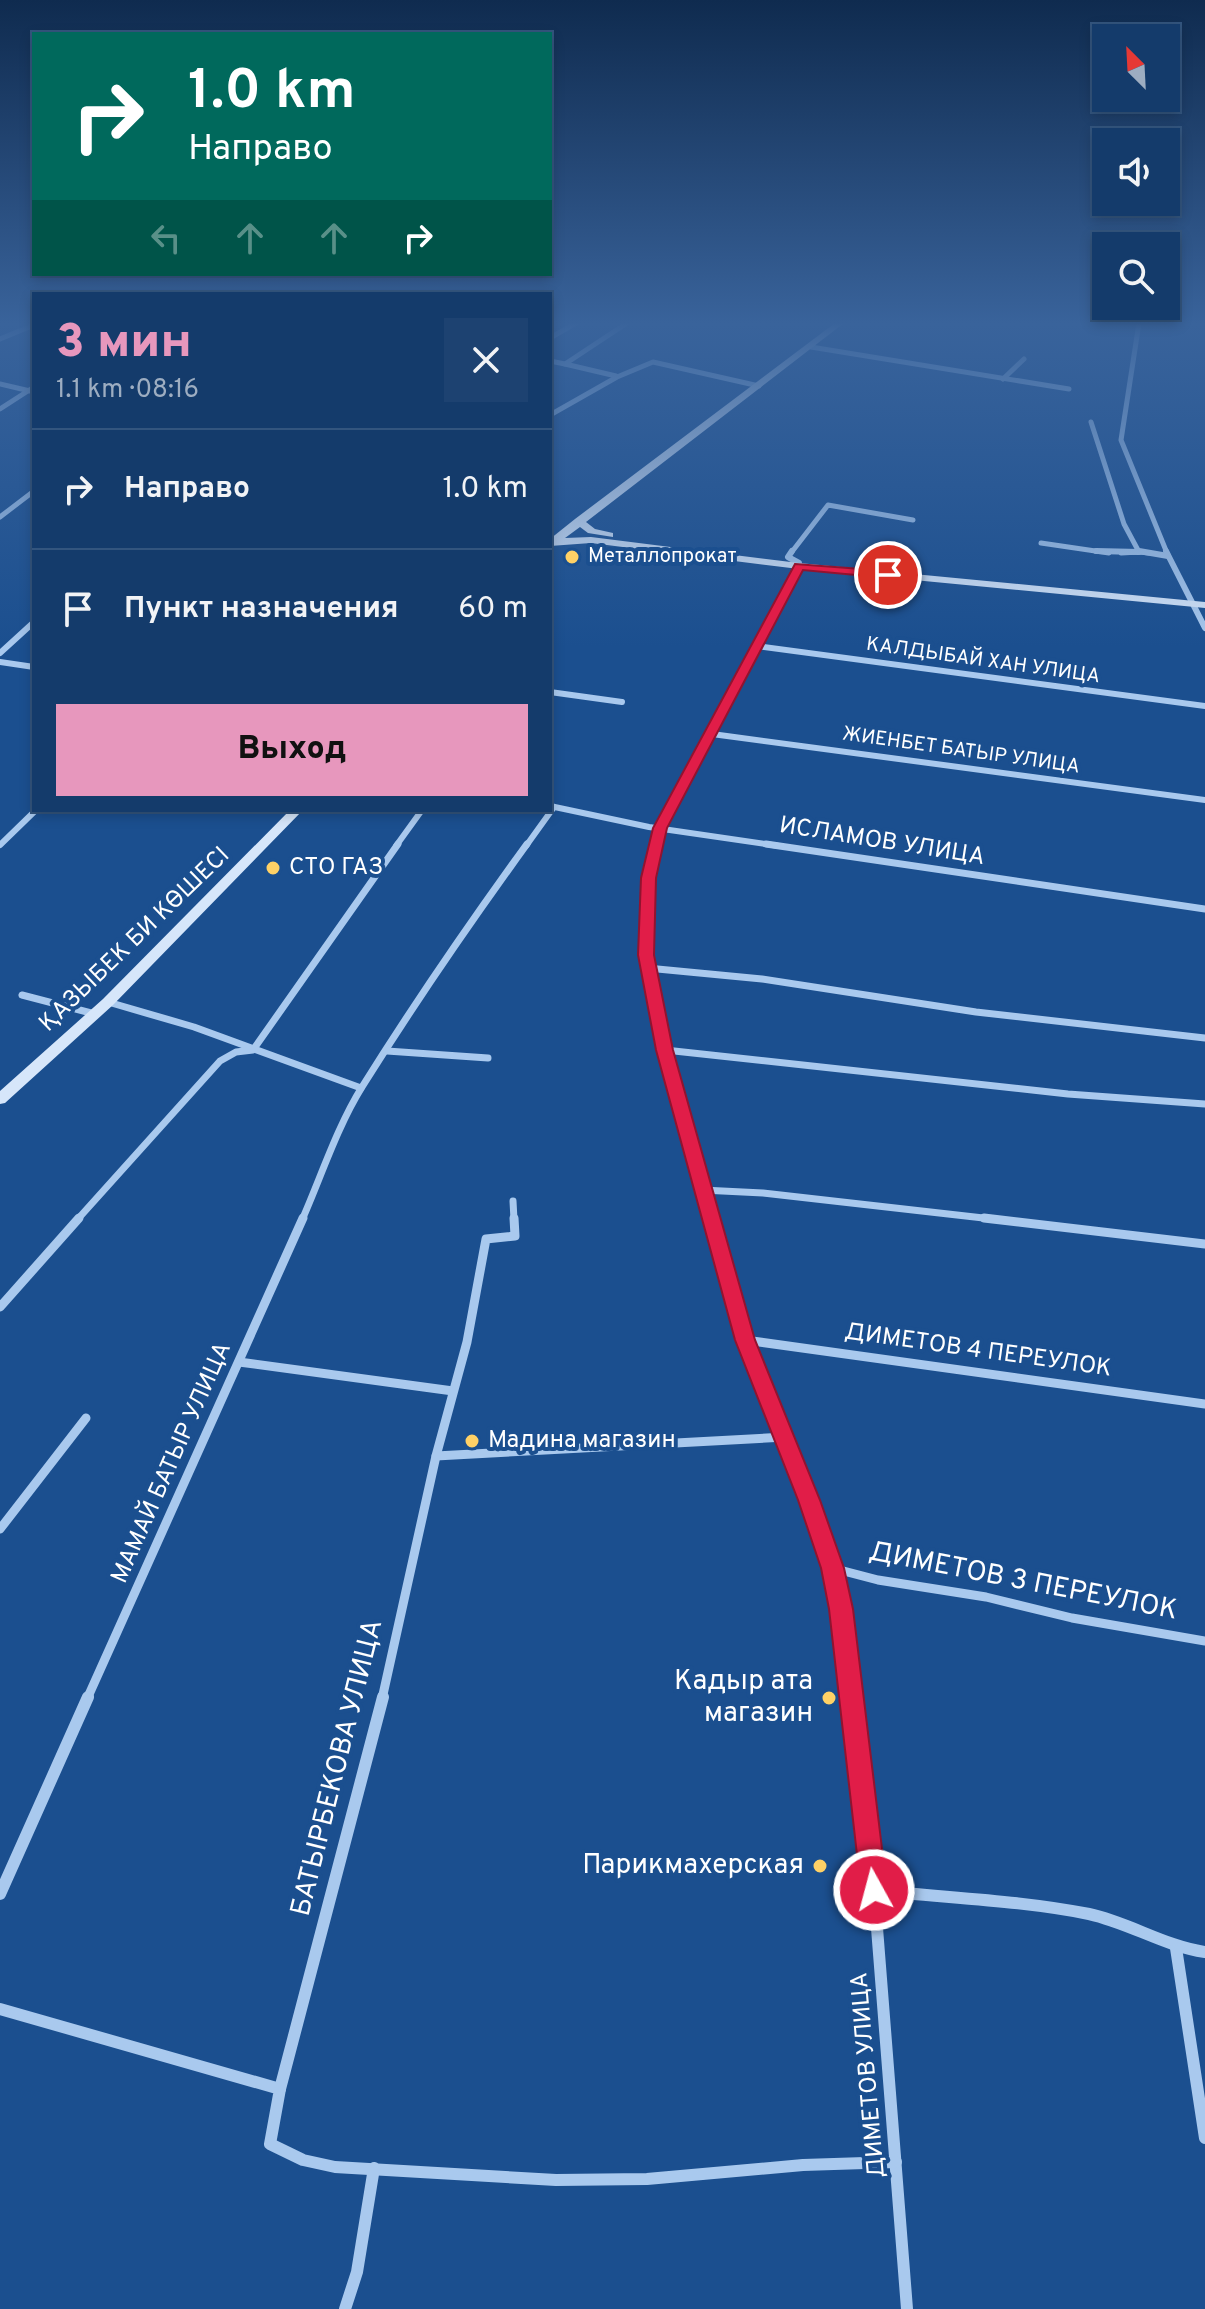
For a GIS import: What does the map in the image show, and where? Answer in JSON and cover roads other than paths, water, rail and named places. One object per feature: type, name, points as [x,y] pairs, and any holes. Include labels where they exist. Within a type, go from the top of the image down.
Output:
[{"type":"main road","points":[[552,543],[699,431]]},
{"type":"main road","points":[[578,521],[592,531],[610,536],[799,564]]},
{"type":"main road","points":[[552,543],[591,540],[799,564],[1199,602]]},
{"type":"main road","name":"ҚАЗЫБЕК БИ КӨШЕСІ","points":[[1,1097],[108,1002],[295,812]]},
{"type":"street","points":[[1094,431],[1124,524],[1139,552]]},
{"type":"street","points":[[1122,431],[1121,440],[1168,556],[1199,602],[1205,628]]},
{"type":"street","points":[[0,517],[32,493]]},
{"type":"street","name":"ДИМЕТОВ УЛИЦА","points":[[907,2309],[874,1890],[841,1609],[832,1568],[785,1437],[745,1340],[665,1050],[647,968],[648,878],[660,828],[799,564],[788,557],[828,505],[913,520]]},
{"type":"street","points":[[1041,543],[1113,554],[1139,552],[1168,556]]},
{"type":"street","points":[[0,653],[32,624]]},
{"type":"street","name":"КАЛДЫБАЙ ХАН УЛИЦА","points":[[757,646],[1205,706]]},
{"type":"street","points":[[0,662],[32,667]]},
{"type":"street","points":[[552,692],[622,702]]},
{"type":"street","name":"ЖИЕНБЕТ БАТЫР УЛИЦА","points":[[712,734],[1205,800]]},
{"type":"street","name":"ИСЛАМОВ УЛИЦА","points":[[552,807],[660,828],[1205,909]]},
{"type":"street","points":[[0,845],[34,812]]},
{"type":"street","points":[[0,1307],[220,1061],[236,1052],[253,1050],[421,812]]},
{"type":"street","name":"МАМАЙ БАТЫР УЛИЦА","points":[[0,1894],[361,1088],[387,1051],[427,982],[548,812]]},
{"type":"street","points":[[647,968],[748,977],[976,1012],[1205,1038]]},
{"type":"street","points":[[22,995],[95,1014]]},
{"type":"street","points":[[108,1002],[194,1027],[361,1088]]},
{"type":"street","points":[[665,1050],[1068,1094],[1205,1104]]},
{"type":"street","points":[[387,1051],[488,1058]]},
{"type":"street","points":[[702,1190],[763,1193],[1205,1244]]},
{"type":"street","name":"БАТЫРБЕКОВА УЛИЦА","points":[[513,1201],[515,1236],[486,1239],[467,1342],[436,1456],[386,1684],[280,2089],[270,2144],[294,2160],[328,2168],[374,2168],[535,2181],[644,2180],[789,2169],[842,2161],[896,2162]]},
{"type":"street","name":"ДИМЕТОВ 4 ПЕРЕУЛОК","points":[[745,1340],[1205,1404]]},
{"type":"street","points":[[239,1362],[453,1391]]},
{"type":"street","points":[[0,1529],[86,1418]]},
{"type":"street","points":[[436,1456],[785,1437]]},
{"type":"street","name":"ДИМЕТОВ 3 ПЕРЕУЛОК","points":[[832,1568],[878,1580],[1205,1641]]},
{"type":"street","points":[[874,1890],[1087,1914],[1134,1926],[1176,1948],[1205,1952]]},
{"type":"street","points":[[1176,1948],[1205,2138]]},
{"type":"street","points":[[0,2009],[280,2089]]},
{"type":"street","points":[[345,2309],[357,2272],[374,2168]]},
{"type":"place","name":"Металлопрокат","points":[[572,557]]},
{"type":"place","name":"СТО ГАЗ","points":[[273,868]]},
{"type":"place","name":"Мадина магазин","points":[[472,1441]]},
{"type":"place","name":"Кадыр ата магазин","points":[[829,1698]]},
{"type":"place","name":"Парикмахерская","points":[[820,1866]]}]
